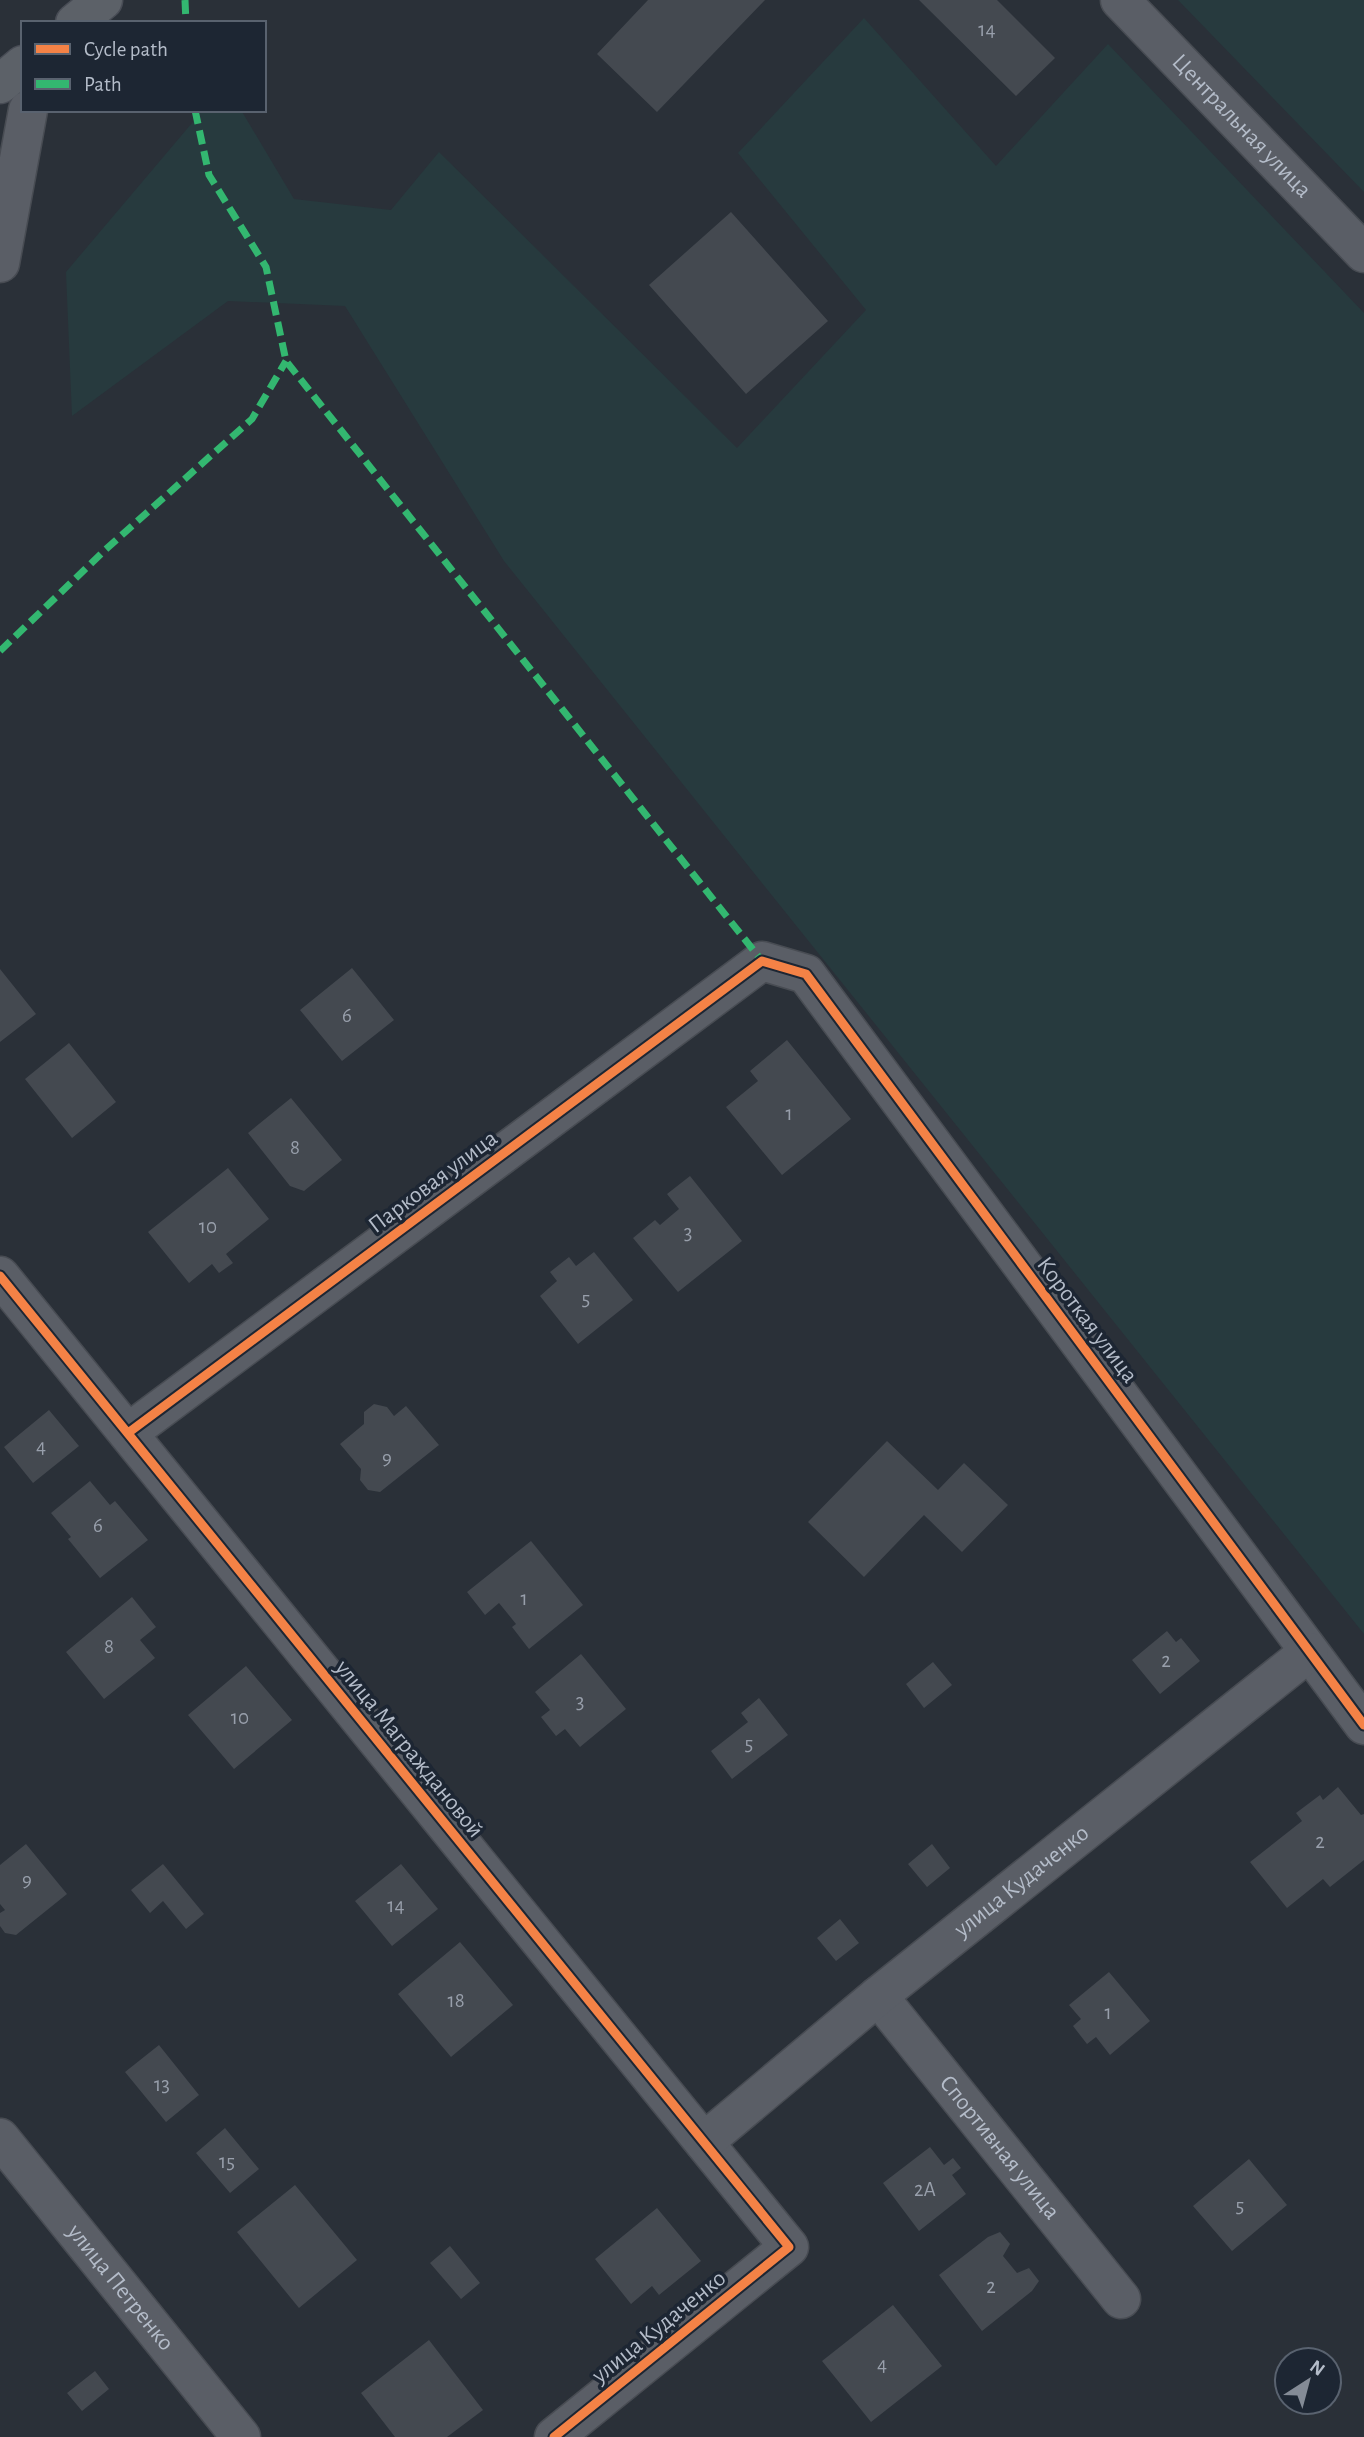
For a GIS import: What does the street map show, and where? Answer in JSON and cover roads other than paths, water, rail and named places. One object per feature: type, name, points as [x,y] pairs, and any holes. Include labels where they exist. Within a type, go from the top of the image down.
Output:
[{"type":"main road","points":[[77,21],[103,0]]},
{"type":"main road","points":[[0,84],[21,67]]},
{"type":"street","name":"Центральная улица","points":[[1120,0],[1364,253]]},
{"type":"street","points":[[0,263],[28,112]]},
{"type":"street","name":"Парковая улица","points":[[128,1433],[762,961]]},
{"type":"street","name":"Короткая улица","points":[[762,961],[806,974],[1364,1725]]},
{"type":"street","name":"улица Маграждановой","points":[[0,1276],[789,2247]]},
{"type":"street","name":"улица Кудаченко","points":[[704,2142],[878,1996],[1309,1652]]},
{"type":"street","name":"Спортивная улица","points":[[878,1996],[1121,2299]]},
{"type":"street","name":"улица Петренко","points":[[0,2138],[241,2437]]},
{"type":"street","name":"улица Кудаченко","points":[[554,2437],[789,2247]]}]
